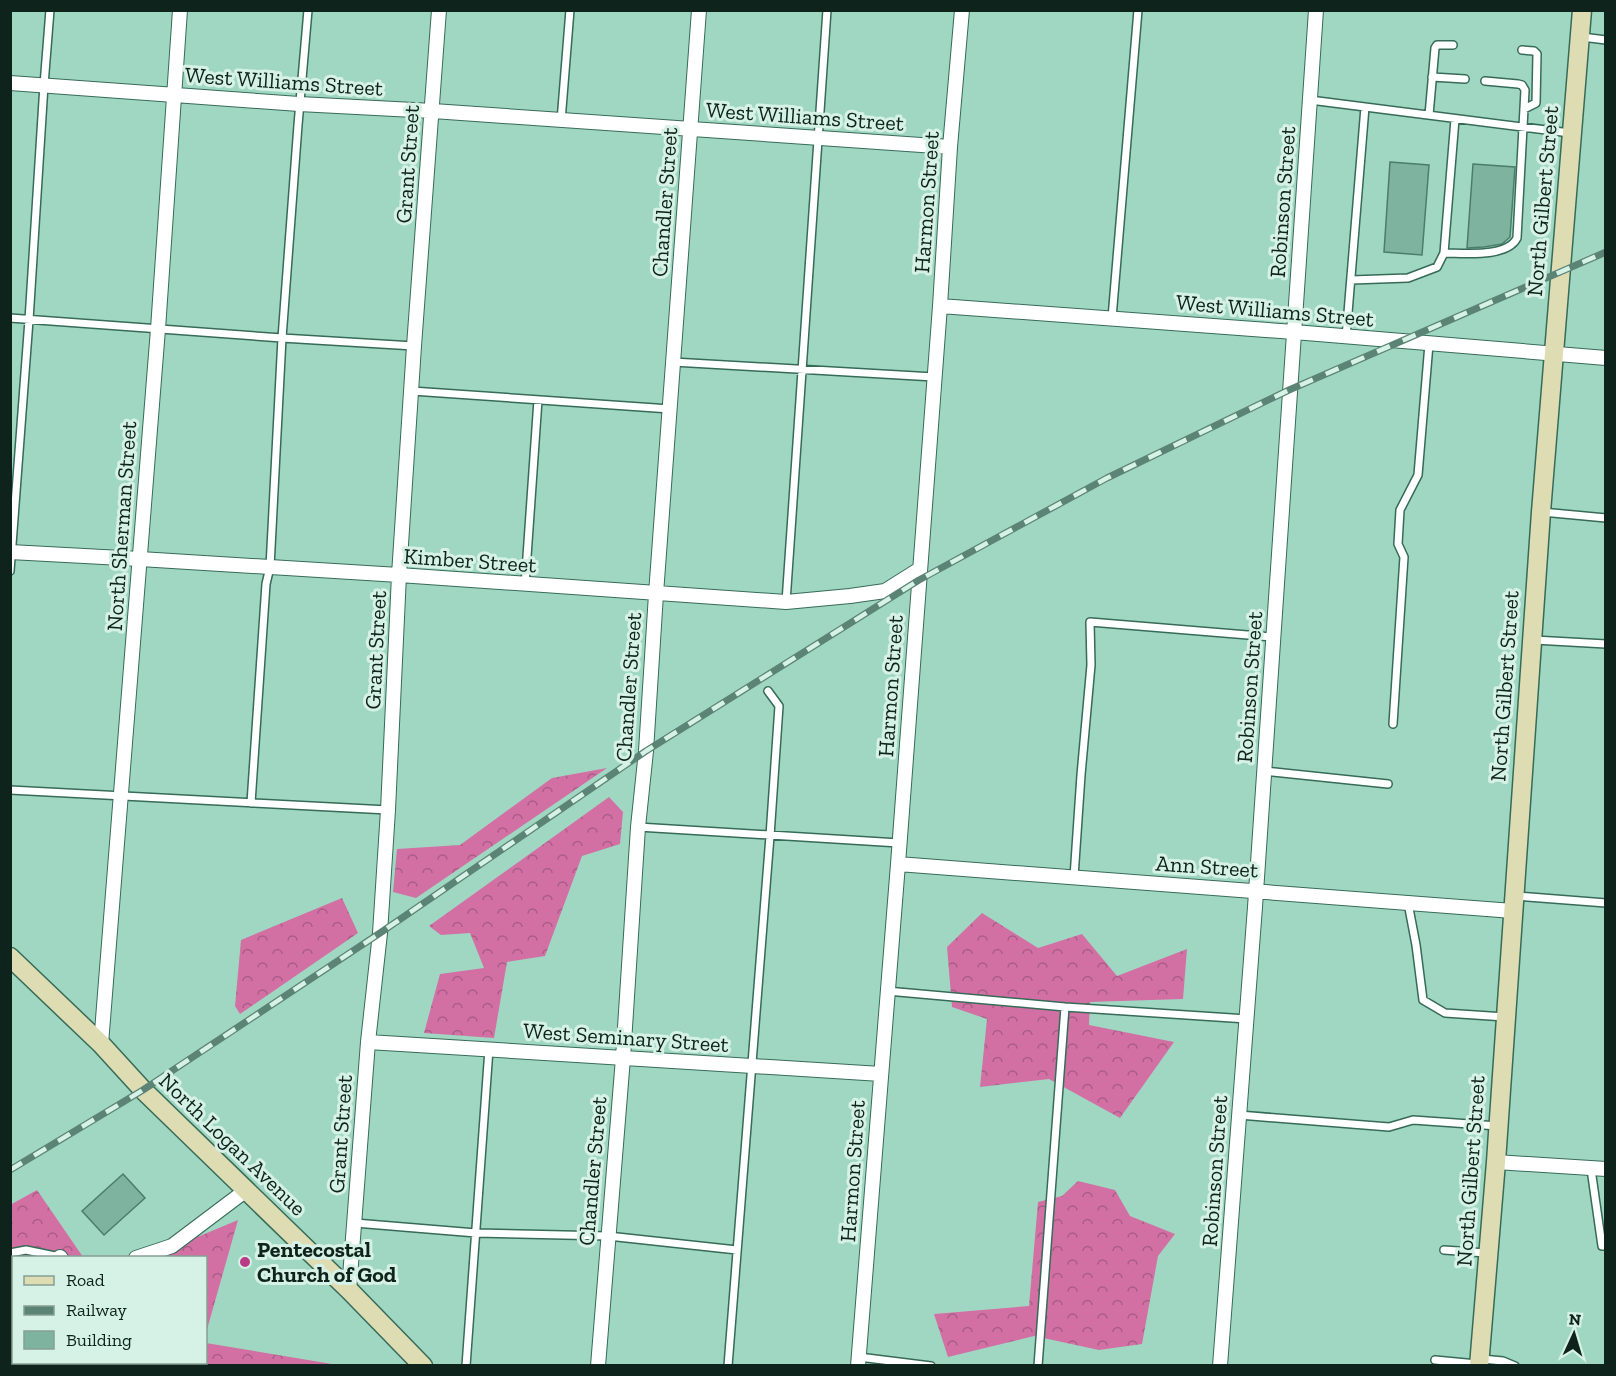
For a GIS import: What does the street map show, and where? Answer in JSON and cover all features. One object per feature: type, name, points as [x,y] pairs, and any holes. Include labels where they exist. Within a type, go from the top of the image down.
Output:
[{"type":"main road","name":"North Gilbert Street","points":[[1479,1363],[1496,1162],[1541,512],[1582,10]]},
{"type":"main road","name":"North Logan Avenue","points":[[10,957],[101,1044],[143,1090],[423,1365]]},
{"type":"street","name":"North Sherman Street","points":[[101,1044],[158,329],[180,10]]},
{"type":"street","name":"Grant Street","points":[[348,1290],[368,1042],[380,933],[399,575],[439,10]]},
{"type":"street","name":"Chandler Street","points":[[598,1365],[623,1058],[638,827],[646,752],[699,10]]},
{"type":"street","name":"Harmon Street","points":[[858,1361],[962,10]]},
{"type":"street","name":"Robinson Street","points":[[1220,1365],[1256,891],[1316,10]]},
{"type":"street","name":"West Williams Street","points":[[10,83],[950,147]]},
{"type":"street","name":"West Williams Street","points":[[940,306],[1605,358]]},
{"type":"street","name":"Kimber Street","points":[[11,553],[399,575],[786,602],[885,591],[920,569]]},
{"type":"street","name":"Ann Street","points":[[898,864],[1408,903],[1513,904]]},
{"type":"street","name":"West Seminary Street","points":[[368,1042],[880,1074]]},
{"type":"street","points":[[1496,1162],[1605,1169]]},
{"type":"street","points":[[139,1256],[172,1246],[245,1191]]},
{"type":"lane","points":[[10,571],[50,10]]},
{"type":"lane","points":[[251,803],[270,567],[282,338],[308,10]]},
{"type":"lane","points":[[561,121],[570,10]]},
{"type":"lane","points":[[786,602],[828,10]]},
{"type":"lane","points":[[1112,318],[1138,10]]},
{"type":"lane","points":[[1579,37],[1605,40]]},
{"type":"lane","points":[[1429,115],[1435,48],[1437,45],[1453,45]]},
{"type":"lane","points":[[1522,50],[1534,51],[1538,54],[1536,103],[1524,109]]},
{"type":"lane","points":[[1432,77],[1465,79]]},
{"type":"lane","points":[[1443,253],[1478,254],[1502,250],[1514,244],[1517,238],[1525,90],[1522,85],[1485,81]]},
{"type":"lane","points":[[1309,100],[1572,133]]},
{"type":"lane","points":[[1346,337],[1365,107]]},
{"type":"lane","points":[[1351,280],[1408,278],[1437,267],[1443,253],[1455,119]]},
{"type":"lane","points":[[10,318],[414,346]]},
{"type":"lane","points":[[1393,724],[1404,557],[1398,544],[1400,510],[1418,475],[1429,344]]},
{"type":"lane","points":[[674,362],[934,377]]},
{"type":"lane","points":[[412,391],[670,409]]},
{"type":"lane","points":[[525,585],[538,400]]},
{"type":"lane","points":[[1541,512],[1605,518]]},
{"type":"lane","points":[[1074,877],[1091,665],[1090,622],[1273,637]]},
{"type":"lane","points":[[1532,639],[1605,644]]},
{"type":"lane","points":[[728,1365],[779,706],[768,690]]},
{"type":"lane","points":[[1264,771],[1389,784]]},
{"type":"lane","points":[[10,790],[388,810]]},
{"type":"lane","points":[[638,827],[899,843]]},
{"type":"lane","points":[[1408,903],[1423,999],[1445,1013],[1506,1017]]},
{"type":"lane","points":[[1513,904],[1605,903]]},
{"type":"lane","points":[[886,991],[1065,1007],[1247,1018]]},
{"type":"lane","points":[[1038,1365],[1065,1007]]},
{"type":"lane","points":[[466,1365],[489,1049]]},
{"type":"lane","points":[[1239,1115],[1389,1127],[1413,1120],[1498,1126]]},
{"type":"lane","points":[[1590,1168],[1602,1246],[1605,1246]]},
{"type":"lane","points":[[354,1223],[477,1233],[608,1236],[737,1250]]},
{"type":"lane","points":[[10,1253],[26,1250],[55,1256]]},
{"type":"lane","points":[[1444,1250],[1488,1253]]},
{"type":"lane","points":[[1435,1360],[1479,1363],[1503,1361],[1515,1365]]},
{"type":"lane","points":[[858,1361],[931,1365]]},
{"type":"green space","points":[[607,768],[416,898],[393,892],[397,849],[460,845],[552,778]]},
{"type":"green space","points":[[609,797],[623,812],[620,844],[582,856],[545,956],[507,962],[494,1038],[424,1033],[440,974],[484,968],[470,933],[441,935],[429,926]]},
{"type":"green space","points":[[342,898],[358,933],[240,1014],[235,1006],[241,940]]},
{"type":"green space","points":[[982,913],[1038,948],[1082,934],[1117,976],[1187,949],[1183,999],[1090,1002],[1089,1025],[1174,1042],[1120,1118],[1049,1079],[980,1087],[987,1019],[952,1007],[947,947]]},
{"type":"green space","points":[[1078,1181],[1115,1190],[1130,1216],[1175,1234],[1158,1256],[1142,1344],[1099,1350],[1034,1336],[948,1357],[934,1314],[1029,1306],[1038,1202],[1062,1196]]},
{"type":"green space","points":[[37,1190],[82,1256],[12,1256],[12,1364],[207,1364],[207,1343],[338,1365],[11,1365],[10,1205]]},
{"type":"green space","points":[[238,1220],[207,1329],[207,1256],[152,1256]]},
{"type":"building","points":[[1390,162],[1429,165],[1422,255],[1384,252]]},
{"type":"building","points":[[1473,164],[1515,167],[1510,237],[1502,244],[1467,248]]},
{"type":"building","points":[[123,1174],[145,1198],[104,1235],[82,1211]]},
{"type":"railway","points":[[10,1170],[143,1090],[380,933],[646,751],[919,580],[1107,478],[1289,390],[1606,252]]},
{"type":"place","name":"Pentecostal Church of God","points":[[245,1262]]}]
